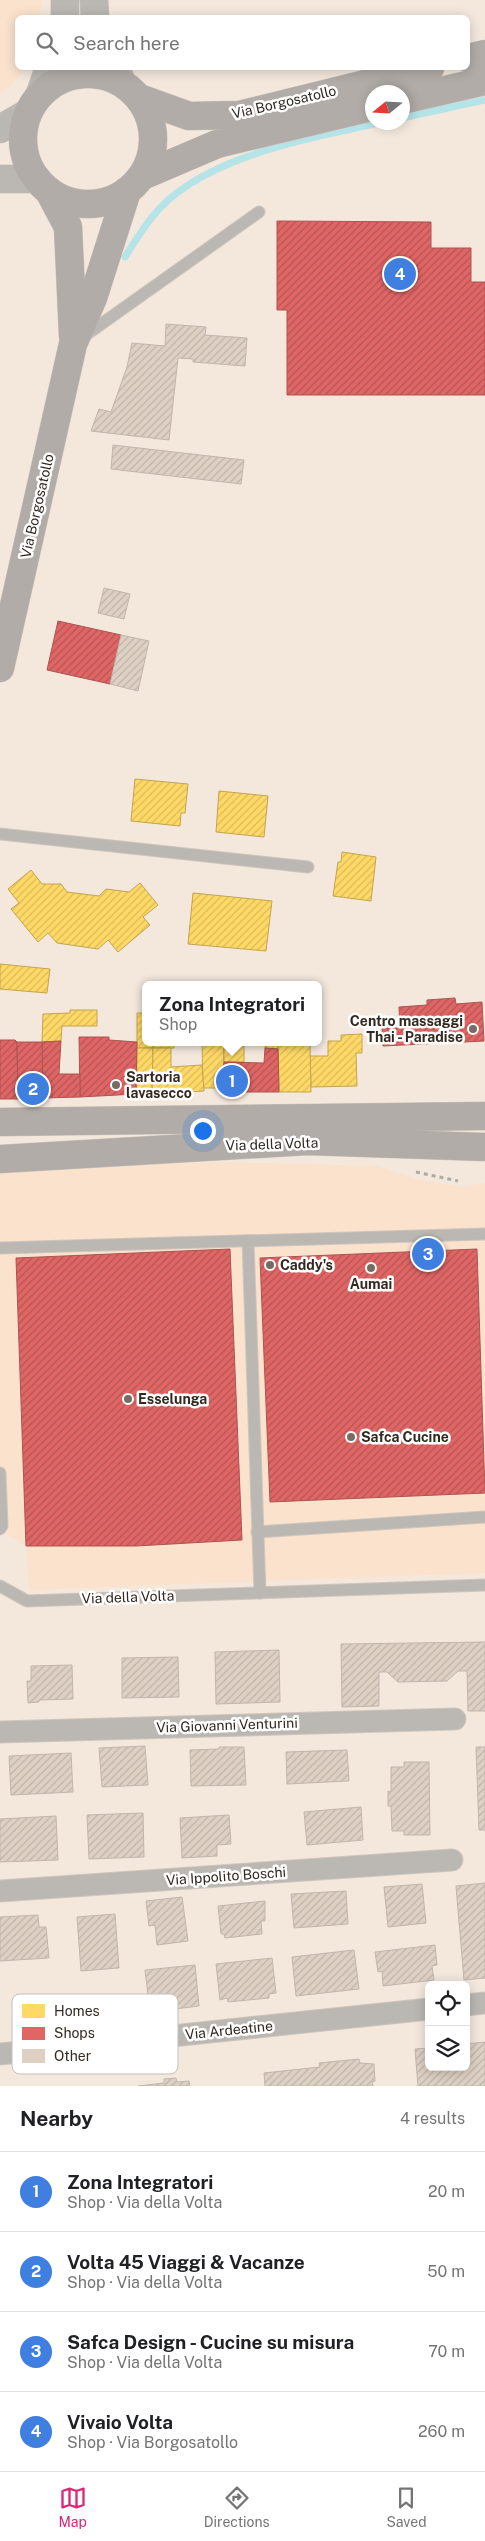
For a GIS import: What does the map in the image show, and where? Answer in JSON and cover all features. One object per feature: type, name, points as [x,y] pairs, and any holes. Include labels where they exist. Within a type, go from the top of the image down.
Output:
[{"type":"main road","points":[[470,58],[485,54]]},
{"type":"main road","name":"Via Borgosatollo","points":[[125,83],[189,116],[238,115],[422,70]]},
{"type":"main road","points":[[79,74],[102,74],[125,83],[149,116],[153,136],[151,157],[135,184],[109,201],[88,204],[68,201],[43,185],[28,164],[23,147],[23,130],[34,104],[58,81],[79,74]]},
{"type":"main road","points":[[410,98],[485,81]]},
{"type":"main road","name":"Via Borgosatollo","points":[[0,668],[73,344],[93,298],[135,184],[218,144],[365,109]]},
{"type":"main road","name":"Via Borgosatollo","points":[[43,185],[68,226],[73,344]]},
{"type":"main road","name":"Via della Volta","points":[[0,1122],[485,1116]]},
{"type":"main road","name":"Via della Volta","points":[[0,1159],[308,1141],[485,1147]]},
{"type":"street","points":[[65,0],[65,15]]},
{"type":"street","points":[[94,0],[96,15]]},
{"type":"street","points":[[0,129],[34,104],[48,70]]},
{"type":"street","points":[[0,179],[43,185]]},
{"type":"street","name":"Via Giovanni Venturini","points":[[0,1732],[455,1719]]},
{"type":"street","name":"Via Ippolito Boschi","points":[[0,1891],[452,1860]]},
{"type":"street","points":[[470,2005],[485,2003]]},
{"type":"street","name":"Via Ardeatine","points":[[178,2035],[425,2009]]},
{"type":"lane","points":[[73,344],[259,212]]},
{"type":"lane","points":[[0,834],[308,867]]},
{"type":"lane","points":[[0,1248],[485,1234]]},
{"type":"lane","points":[[248,1241],[260,1593]]},
{"type":"lane","points":[[0,1473],[2,1526],[0,1529]]},
{"type":"lane","points":[[257,1532],[485,1517]]},
{"type":"lane","name":"Via della Volta","points":[[0,1586],[27,1601],[485,1585]]},
{"type":"shaded area","points":[[0,0],[42,0],[39,15],[15,15],[15,70],[23,70],[12,84],[0,94]]},
{"type":"shaded area","points":[[221,1162],[376,1166],[416,1179],[463,1187],[485,1183],[485,1573],[29,1590],[26,1546],[0,1529],[0,1169]]},
{"type":"building: Homes","points":[[135,779],[188,784],[185,813],[181,813],[180,826],[131,821]]},
{"type":"building: Homes","points":[[219,791],[268,796],[264,837],[216,832]]},
{"type":"building: Homes","points":[[342,852],[376,857],[371,901],[333,896],[338,862],[341,862]]},
{"type":"building: Homes","points":[[31,870],[42,884],[61,884],[67,892],[99,896],[106,889],[129,892],[140,883],[158,905],[143,917],[150,925],[118,952],[108,940],[98,949],[57,943],[48,933],[38,942],[11,909],[19,903],[8,889]]},
{"type":"building: Homes","points":[[193,893],[272,901],[266,951],[188,944]]},
{"type":"building: Homes","points":[[0,964],[50,969],[47,993],[0,989]]},
{"type":"building: Homes","points":[[70,1010],[97,1010],[97,1026],[62,1026],[61,1041],[42,1042],[43,1014],[70,1013]]},
{"type":"building: Homes","points":[[137,1013],[142,1013],[142,1046],[153,1046],[153,1048],[137,1048]]},
{"type":"building: Homes","points":[[362,1034],[362,1053],[356,1053],[357,1086],[311,1087],[310,1056],[328,1056],[328,1041],[341,1041],[341,1035]]},
{"type":"building: Homes","points":[[153,1046],[174,1046],[174,1048],[153,1048]]},
{"type":"building: Homes","points":[[202,1046],[224,1046],[223,1088],[203,1088]]},
{"type":"building: Homes","points":[[224,1046],[244,1046],[244,1062],[224,1062]]},
{"type":"building: Homes","points":[[265,1046],[278,1046],[278,1049],[265,1048]]},
{"type":"building: Homes","points":[[278,1046],[310,1046],[311,1092],[279,1092]]},
{"type":"building: Homes","points":[[137,1048],[153,1048],[152,1094],[136,1094]]},
{"type":"building: Homes","points":[[153,1048],[171,1048],[171,1067],[202,1065],[204,1091],[152,1094]]},
{"type":"building: Shops","points":[[277,221],[431,222],[431,248],[471,248],[471,282],[485,282],[485,395],[287,395],[287,310],[277,310]]},
{"type":"building: Shops","points":[[58,621],[121,635],[110,684],[47,670]]},
{"type":"building: Shops","points":[[455,998],[456,1004],[482,1002],[484,1041],[383,1046],[382,1028],[400,1028],[399,1007],[427,1005],[427,1000]]},
{"type":"building: Shops","points":[[79,1037],[109,1037],[109,1040],[137,1042],[136,1094],[80,1097]]},
{"type":"building: Shops","points":[[0,1040],[15,1040],[17,1042],[18,1099],[0,1099]]},
{"type":"building: Shops","points":[[61,1041],[59,1074],[80,1074],[80,1097],[43,1098],[42,1042]]},
{"type":"building: Shops","points":[[17,1042],[42,1042],[43,1098],[18,1099]]},
{"type":"building: Shops","points":[[265,1048],[278,1049],[279,1092],[223,1092],[224,1062],[264,1063]]},
{"type":"building: Shops","name":"Esselunga","points":[[230,1249],[242,1540],[136,1546],[26,1546],[16,1258]]},
{"type":"building: Shops","points":[[477,1249],[485,1493],[270,1502],[260,1258]]},
{"type":"building: Other","points":[[166,324],[206,327],[205,335],[247,338],[245,366],[193,362],[193,359],[178,358],[169,440],[91,431],[99,409],[111,412],[127,367],[132,343],[165,346]]},
{"type":"building: Other","points":[[113,445],[244,460],[241,484],[111,469]]},
{"type":"building: Other","points":[[104,588],[130,594],[124,619],[98,613]]},
{"type":"building: Other","points":[[121,635],[149,641],[138,691],[110,684]]},
{"type":"building: Other","points":[[485,1642],[485,1711],[468,1711],[467,1671],[458,1671],[447,1681],[398,1682],[387,1672],[379,1672],[379,1706],[342,1707],[341,1644]]},
{"type":"building: Other","points":[[279,1650],[280,1702],[216,1704],[215,1652]]},
{"type":"building: Other","points":[[178,1657],[179,1697],[122,1698],[122,1658]]},
{"type":"building: Other","points":[[72,1665],[73,1699],[39,1700],[39,1702],[28,1703],[27,1681],[31,1681],[31,1666]]},
{"type":"building: Other","points":[[145,1746],[148,1785],[102,1787],[99,1748]]},
{"type":"building: Other","points":[[219,1747],[244,1747],[246,1785],[191,1786],[190,1750],[219,1749]]},
{"type":"building: Other","points":[[476,1747],[485,1747],[485,1830],[479,1830]]},
{"type":"building: Other","points":[[347,1750],[349,1781],[287,1784],[286,1752]]},
{"type":"building: Other","points":[[71,1753],[73,1792],[11,1795],[9,1756]]},
{"type":"building: Other","points":[[404,1762],[429,1762],[430,1835],[404,1835],[404,1831],[392,1831],[391,1806],[388,1806],[388,1791],[391,1792],[391,1767],[404,1767]]},
{"type":"building: Other","points":[[361,1807],[363,1840],[307,1845],[304,1812]]},
{"type":"building: Other","points":[[143,1813],[144,1857],[89,1859],[87,1815]]},
{"type":"building: Other","points":[[229,1815],[231,1844],[217,1845],[217,1856],[182,1858],[180,1818]]},
{"type":"building: Other","points":[[56,1816],[58,1860],[0,1862],[0,1819]]},
{"type":"building: Other","points":[[485,1883],[485,1978],[464,1980],[456,1886]]},
{"type":"building: Other","points":[[422,1884],[426,1923],[388,1927],[384,1887]]},
{"type":"building: Other","points":[[346,1891],[348,1924],[294,1928],[291,1894]]},
{"type":"building: Other","points":[[182,1897],[188,1941],[157,1945],[155,1925],[149,1926],[146,1901]]},
{"type":"building: Other","points":[[265,1901],[265,1921],[261,1921],[262,1934],[225,1938],[224,1934],[221,1934],[218,1906]]},
{"type":"building: Other","points":[[115,1914],[119,1968],[81,1971],[77,1917]]},
{"type":"building: Other","points":[[38,1915],[39,1927],[46,1927],[49,1958],[0,1961],[0,1917]]},
{"type":"building: Other","points":[[435,1945],[437,1965],[432,1966],[434,1980],[383,1986],[382,1971],[378,1972],[375,1952]]},
{"type":"building: Other","points":[[354,1950],[359,1989],[296,1996],[292,1957]]},
{"type":"building: Other","points":[[272,1958],[276,1993],[269,1994],[269,1998],[228,2002],[227,1998],[220,2000],[216,1964]]},
{"type":"building: Other","points":[[195,1965],[199,2006],[178,2009],[178,1994],[148,1994],[145,1970]]},
{"type":"building: Other","points":[[485,2042],[485,2086],[418,2086],[415,2049],[425,2048],[425,2071],[470,2071],[470,2044]]},
{"type":"building: Other","points":[[359,2059],[360,2063],[374,2064],[375,2081],[372,2082],[373,2086],[265,2086],[264,2073],[320,2067],[319,2063]]},
{"type":"building: Other","points":[[176,2078],[177,2082],[189,2081],[190,2086],[138,2086],[164,2083],[164,2079]]},
{"type":"waterway","points":[[410,116],[485,100]]},
{"type":"waterway","points":[[125,257],[153,216],[174,195],[199,178],[228,164],[259,153],[292,143],[365,126]]},
{"type":"place","name":"Vivaio Volta","points":[[400,274]]},
{"type":"place","name":"Centro massaggi Thai - Paradise","points":[[473,1029]]},
{"type":"place","name":"Zona Integratori","points":[[232,1081]]},
{"type":"place","name":"Sartoria lavasecco","points":[[116,1085]]},
{"type":"place","name":"Volta 45 Viaggi & Vacanze","points":[[33,1089]]},
{"type":"place","name":"Safca Design - Cucine su misura","points":[[428,1254]]},
{"type":"place","name":"Caddy's","points":[[270,1265]]},
{"type":"place","name":"Aumai","points":[[371,1268]]},
{"type":"place","name":"Esselunga","points":[[128,1399]]},
{"type":"place","name":"Safca Cucine","points":[[351,1437]]}]
